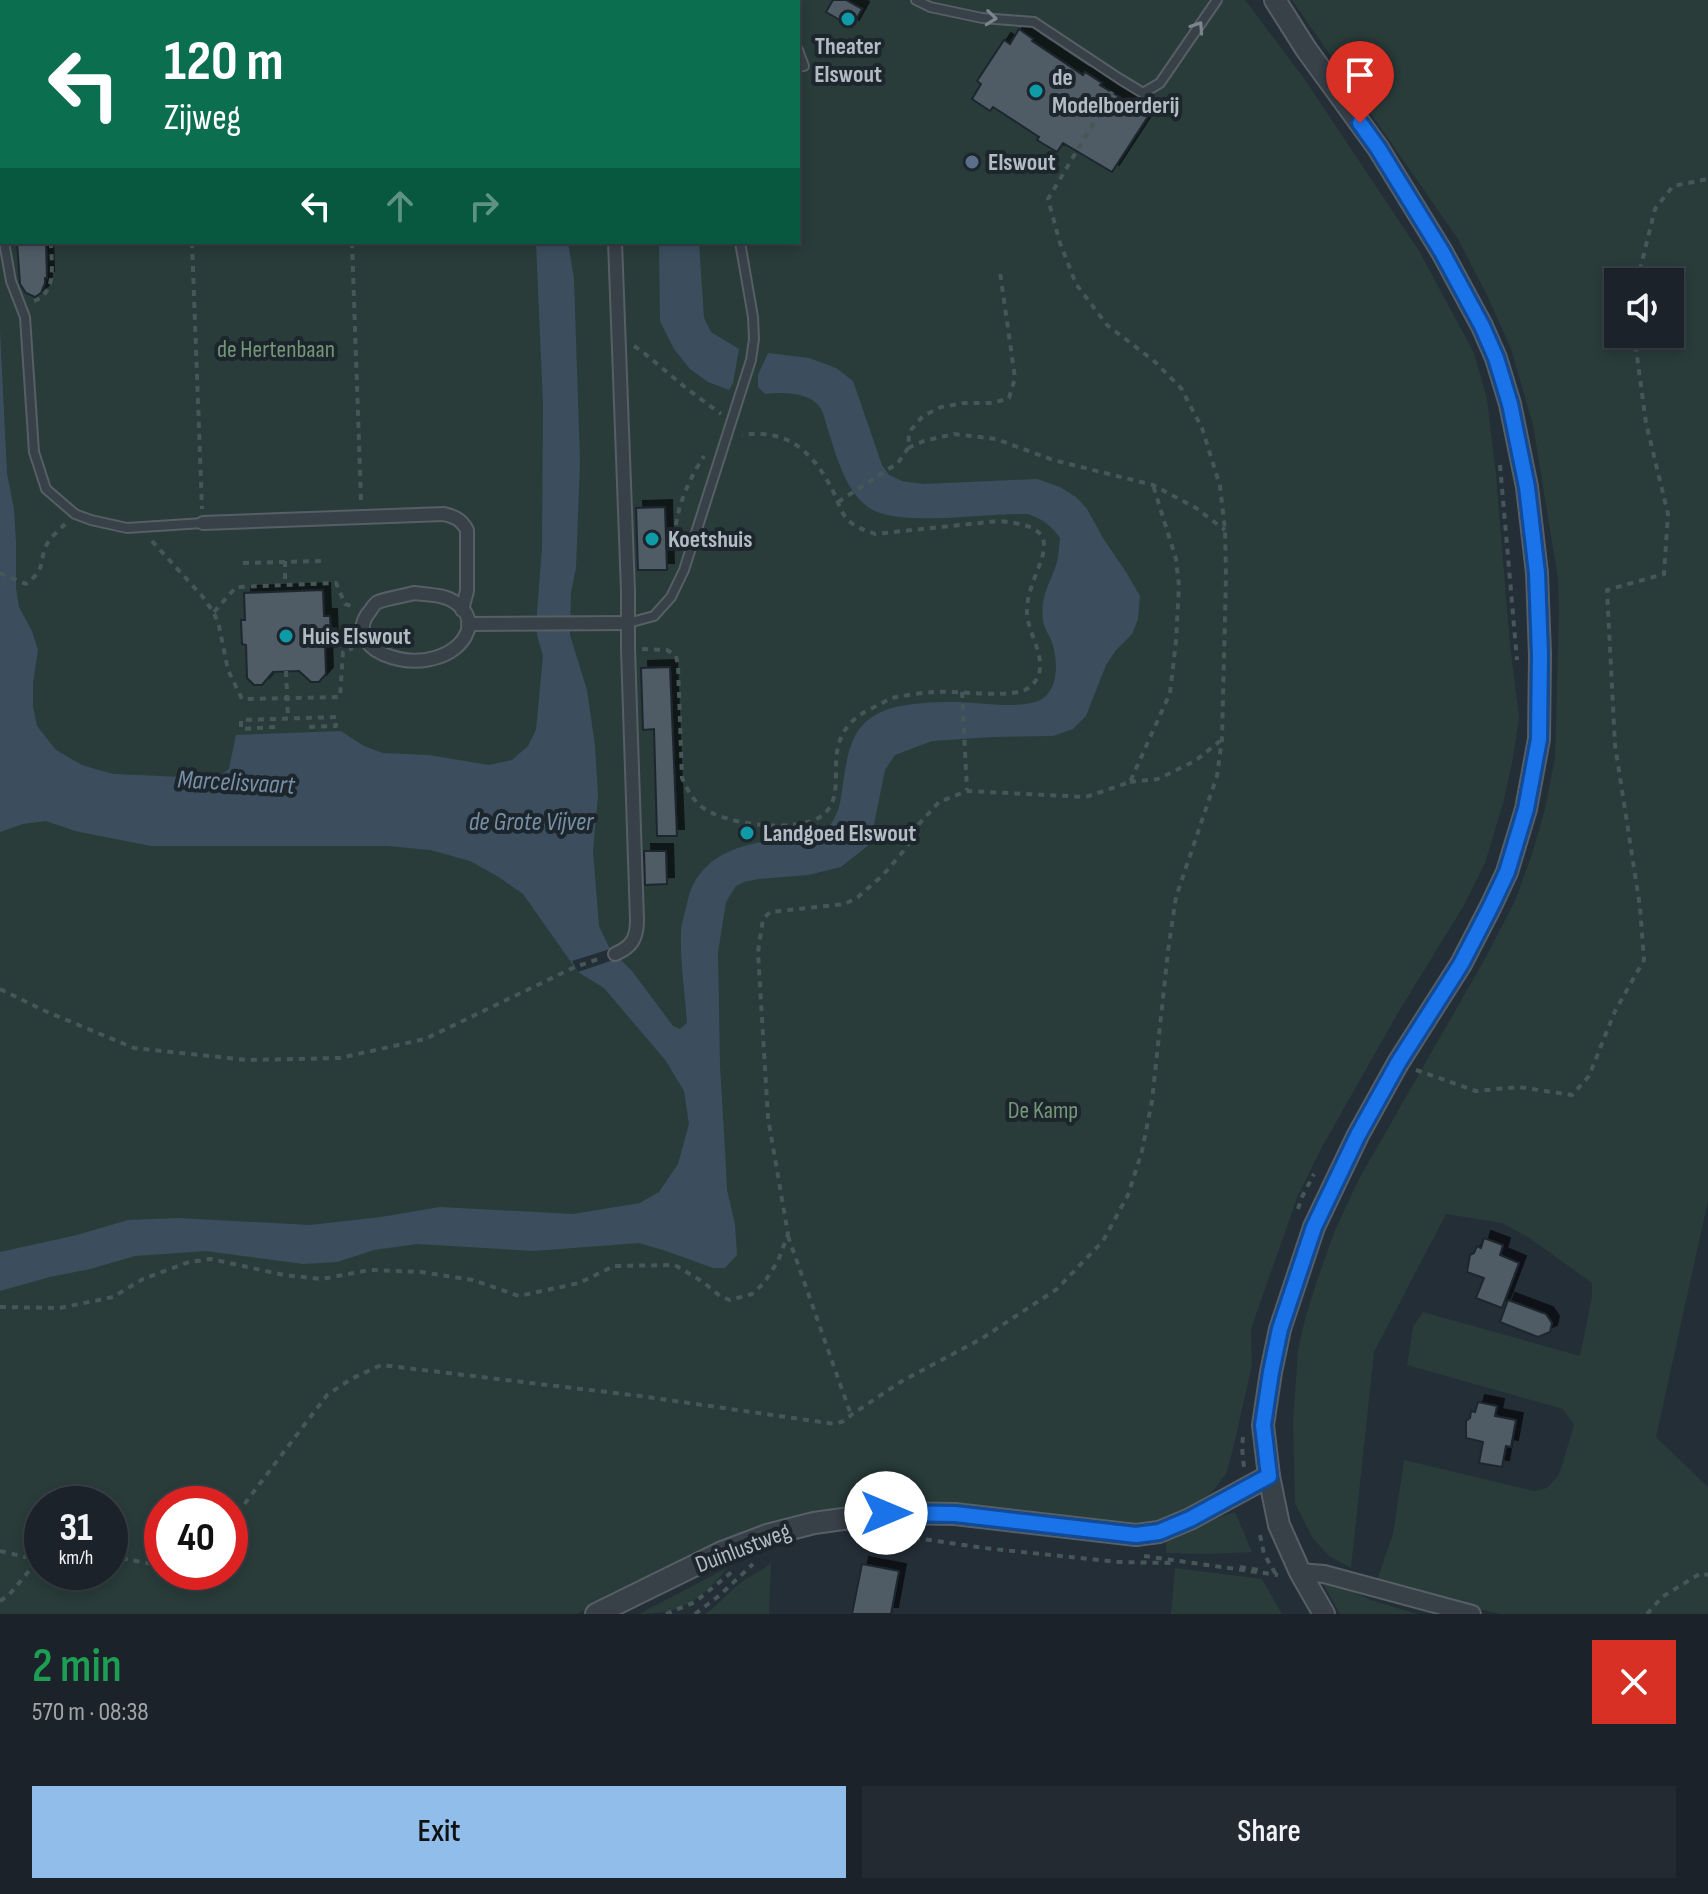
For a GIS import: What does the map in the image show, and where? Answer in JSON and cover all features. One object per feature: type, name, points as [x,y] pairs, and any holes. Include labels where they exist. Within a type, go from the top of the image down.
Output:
[{"type":"street","points":[[1275,0],[1306,49],[1378,148],[1434,239],[1482,326],[1510,404],[1527,487],[1537,573],[1539,739],[1526,809],[1507,872],[1461,964],[1398,1063],[1358,1135],[1314,1227],[1280,1329],[1271,1372],[1263,1425],[1279,1525],[1300,1572],[1324,1614]]},
{"type":"street","points":[[615,244],[637,933],[629,947],[615,954]]},
{"type":"street","points":[[203,523],[444,514],[454,517],[463,522],[467,530],[467,591],[462,610]]},
{"type":"street","points":[[414,593],[437,595],[456,602],[462,610],[468,624],[465,639],[455,649],[438,657],[414,661],[388,656],[374,650],[366,642],[362,629],[365,616],[377,602],[414,593]]},
{"type":"street","points":[[468,624],[628,623]]},
{"type":"street","name":"Duinlustweg","points":[[596,1614],[722,1552],[767,1535],[814,1523],[886,1513],[955,1514],[1136,1535],[1159,1532],[1190,1519],[1269,1476]]},
{"type":"street","points":[[1300,1572],[1324,1574],[1472,1614]]},
{"type":"lane","points":[[916,0],[930,7],[982,18],[1034,22],[1143,93],[1160,83],[1217,0]]},
{"type":"lane","points":[[800,55],[804,66]]},
{"type":"lane","points":[[4,244],[11,281],[25,317],[34,452],[46,489],[75,514],[127,528],[203,523]]},
{"type":"lane","points":[[628,623],[654,616],[671,597],[684,570],[751,360],[753,317],[740,244]]},
{"type":"path","points":[[248,1499],[327,1395],[381,1365],[640,1396],[835,1424],[902,1381],[981,1339],[1057,1289],[1103,1241],[1128,1195],[1142,1151],[1152,1101],[1176,897],[1217,776],[1222,739],[1225,530],[1220,486],[1202,428],[1181,388],[1154,361],[1107,325],[1076,284],[1048,199],[1120,79]]},
{"type":"path","points":[[1640,268],[1655,209],[1673,186],[1708,179]]},
{"type":"path","points":[[20,304],[39,300],[51,285],[51,244]]},
{"type":"path","points":[[192,244],[203,523]]},
{"type":"path","points":[[352,244],[361,518]]},
{"type":"path","points":[[628,649],[667,650],[676,656],[682,778],[689,794],[704,809],[736,821],[783,827],[820,817],[832,803],[837,747],[844,729],[860,714],[891,699],[935,692],[1017,692],[1028,689],[1036,680],[1041,664],[1027,616],[1027,601],[1042,560],[1045,545],[1042,537],[1017,523],[998,521],[875,534],[857,527],[845,517],[838,502],[898,463],[908,448],[909,432],[923,416],[941,407],[993,403],[1009,398],[1015,378],[1000,272]]},
{"type":"path","points":[[618,337],[644,353],[731,422],[756,433]]},
{"type":"path","points":[[1407,1067],[1476,1091],[1519,1087],[1572,1095],[1589,1076],[1615,1011],[1644,960],[1640,907],[1615,745],[1607,590],[1664,574],[1668,514],[1646,423],[1636,348]]},
{"type":"path","points":[[908,448],[954,434],[996,439],[1053,460],[1153,485],[1196,508],[1225,530]]},
{"type":"path","points":[[1499,461],[1518,671]]},
{"type":"path","points":[[1130,782],[1170,693],[1176,641],[1179,586],[1176,559],[1153,485]]},
{"type":"path","points":[[0,573],[26,584],[40,572],[47,544],[75,514]]},
{"type":"path","points":[[140,527],[214,613],[228,670],[242,699],[340,697],[343,652],[366,642]]},
{"type":"path","points":[[285,561],[285,585]]},
{"type":"path","points":[[243,563],[324,561]]},
{"type":"path","points":[[214,613],[236,587],[336,583],[345,604],[369,611]]},
{"type":"path","points":[[286,671],[288,719]]},
{"type":"path","points":[[962,692],[967,791]]},
{"type":"path","points":[[275,727],[241,729],[241,720],[336,717],[336,726],[304,727]]},
{"type":"path","points":[[851,1415],[788,1234],[768,1118],[758,952],[763,919],[770,912],[845,904],[858,897],[883,875],[906,848],[919,824],[939,802],[967,791],[1086,797],[1130,782],[1158,779],[1195,761],[1222,739]]},
{"type":"path","points":[[0,989],[134,1048],[247,1060],[340,1058],[425,1039],[575,967],[615,954]]},
{"type":"path","points":[[1295,1218],[1314,1174]]},
{"type":"path","points":[[0,1307],[60,1308],[113,1297],[143,1279],[189,1262],[211,1259],[284,1275],[322,1279],[369,1270],[421,1272],[473,1280],[519,1296],[579,1283],[614,1266],[675,1265],[730,1300],[752,1294],[764,1283],[778,1261],[788,1234]]},
{"type":"path","points":[[1244,1432],[1242,1447],[1246,1489]]},
{"type":"path","points":[[874,1531],[886,1530]]},
{"type":"path","points":[[1259,1532],[1264,1554],[1277,1575]]},
{"type":"path","points":[[878,1537],[916,1538],[1118,1562],[1253,1568],[1277,1575]]},
{"type":"path","points":[[0,1551],[24,1556]]},
{"type":"path","points":[[1141,1555],[1277,1575]]},
{"type":"path","points":[[745,1560],[756,1556]]},
{"type":"path","points":[[695,1614],[753,1563]]},
{"type":"path","points":[[666,1614],[695,1602],[734,1570]]},
{"type":"path","points":[[1647,1614],[1662,1597],[1701,1573],[1708,1575]]},
{"type":"path","points":[[0,1601],[24,1578]]},
{"type":"green space","name":"Landgoed Elswout","points":[[800,0],[1245,0],[1303,77],[1419,251],[1474,353],[1487,399],[1519,717],[1503,804],[1485,863],[1463,907],[1399,1011],[1322,1147],[1298,1195],[1251,1329],[1252,1365],[1226,1474],[1212,1492],[1181,1513],[1142,1525],[961,1506],[751,1531],[684,1558],[577,1614],[0,1614],[0,244],[800,244]]},
{"type":"green space","points":[[1292,0],[1708,0],[1708,1201],[1656,1437],[1708,1487],[1708,1614],[1500,1614],[1377,1580],[1393,1534],[1404,1460],[1534,1491],[1547,1488],[1559,1475],[1574,1425],[1563,1409],[1407,1365],[1413,1327],[1423,1312],[1580,1356],[1592,1283],[1528,1237],[1502,1223],[1446,1214],[1374,1352],[1351,1568],[1329,1556],[1312,1537],[1295,1503],[1293,1421],[1298,1350],[1317,1281],[1335,1230],[1359,1179],[1515,901],[1545,809],[1555,758],[1558,579],[1533,425],[1511,349],[1458,239]]},
{"type":"green space","points":[[1235,1512],[1252,1552],[1166,1553],[1166,1542]]},
{"type":"green space","points":[[771,1563],[769,1614],[705,1614],[739,1584]]},
{"type":"green space","points":[[727,1568],[708,1589],[689,1603],[667,1611],[639,1614]]},
{"type":"green space","points":[[1175,1568],[1262,1579],[1282,1614],[1171,1614]]},
{"type":"green space","points":[[1331,1582],[1371,1600],[1417,1614],[1340,1614],[1324,1585]]},
{"type":"water","points":[[536,244],[568,244],[574,279],[580,462],[570,635],[587,690],[595,746],[598,795],[593,851],[599,926],[610,949],[632,971],[673,1026],[680,1029],[687,1023],[681,955],[682,923],[692,888],[709,864],[743,846],[808,837],[826,829],[839,807],[846,763],[854,739],[859,729],[878,713],[899,706],[930,703],[1029,704],[1047,695],[1055,677],[1054,649],[1044,626],[1042,612],[1059,553],[1060,538],[1053,529],[1028,514],[914,518],[880,513],[869,508],[846,480],[816,403],[796,394],[765,394],[758,387],[758,375],[768,353],[809,358],[836,368],[853,381],[882,465],[889,475],[902,481],[923,484],[1037,479],[1076,497],[1087,509],[1140,596],[1138,619],[1132,634],[1106,665],[1086,716],[1073,729],[1053,736],[932,741],[895,755],[885,770],[870,844],[841,867],[808,875],[759,879],[736,886],[726,902],[718,952],[727,1190],[735,1224],[737,1255],[725,1268],[713,1268],[639,1243],[533,1251],[417,1244],[374,1250],[337,1262],[303,1264],[206,1251],[135,1256],[0,1291],[0,1252],[128,1220],[178,1218],[310,1225],[440,1207],[573,1214],[640,1203],[659,1192],[678,1164],[689,1124],[684,1091],[666,1061],[604,988],[578,972],[523,894],[470,861],[430,850],[388,846],[151,846],[75,831],[46,821],[23,824],[0,832],[0,330],[7,474],[14,509],[16,588],[19,607],[38,650],[33,683],[37,726],[56,750],[82,765],[113,774],[184,777],[222,774],[229,769],[236,735],[341,731],[364,746],[383,753],[429,755],[489,765],[512,760],[528,746],[536,730],[543,656],[537,635],[537,613],[542,547],[543,404]]},
{"type":"water","points":[[659,244],[699,244],[704,318],[711,332],[739,349],[729,390],[708,382],[690,369],[674,349],[660,321]]},
{"type":"pier","points":[[610,949],[619,958],[578,972],[572,961]]},
{"type":"building","name":"Theater Elswout","points":[[833,0],[846,0],[862,9],[852,27],[826,12]]},
{"type":"building","name":"de Modelboerderij","points":[[1019,29],[1083,75],[1085,72],[1102,83],[1100,85],[1149,115],[1112,172],[1063,143],[1057,152],[993,107],[990,111],[972,99],[981,84],[977,81],[1004,40],[1010,44]]},
{"type":"building","points":[[17,244],[46,244],[47,278],[41,293],[35,297],[26,293],[20,284]]},
{"type":"building","name":"Koetshuis","points":[[665,507],[667,570],[638,570],[636,508]]},
{"type":"building","name":"Huis Elswout","points":[[323,590],[324,616],[330,616],[331,642],[325,643],[326,674],[319,682],[311,682],[299,671],[273,672],[262,685],[254,685],[247,678],[246,645],[242,644],[244,593]]},
{"type":"building","points":[[670,667],[677,836],[657,836],[654,729],[643,730],[641,668]]},
{"type":"building","points":[[644,851],[666,851],[667,884],[645,885]]},
{"type":"building","points":[[1484,1238],[1503,1245],[1500,1255],[1519,1263],[1502,1308],[1476,1298],[1484,1278],[1467,1272],[1470,1255],[1477,1246],[1481,1248]]},
{"type":"building","points":[[1508,1300],[1546,1314],[1552,1323],[1550,1332],[1538,1337],[1500,1322]]},
{"type":"building","points":[[1478,1402],[1497,1406],[1495,1416],[1516,1420],[1511,1447],[1506,1446],[1502,1467],[1479,1463],[1483,1442],[1466,1438],[1466,1421],[1471,1411],[1475,1412]]},
{"type":"building","points":[[862,1564],[899,1571],[891,1614],[852,1614]]},
{"type":"place","name":"Theater Elswout","points":[[848,19]]},
{"type":"place","name":"de Modelboerderij","points":[[1036,91]]},
{"type":"place","name":"Elswout","points":[[972,162]]},
{"type":"place","name":"Koetshuis","points":[[652,539]]},
{"type":"place","name":"Huis Elswout","points":[[286,636]]},
{"type":"place","name":"Landgoed Elswout","points":[[747,833]]},
{"type":"route","points":[[886,1513],[955,1514],[1136,1535],[1159,1532],[1190,1519],[1269,1476],[1263,1425],[1271,1372],[1280,1329],[1314,1227],[1358,1135],[1398,1063],[1461,964],[1507,872],[1526,809],[1539,739],[1537,573],[1527,487],[1510,404],[1482,326],[1442,252],[1360,123]]},
{"type":"park label","name":"de Hertenbaan","points":[[276,349]]},
{"type":"park label","name":"De Kamp","points":[[1043,1110]]},
{"type":"water label","name":"Marcelisvaart","points":[[236,783]]},
{"type":"water label","name":"de Grote Vijver","points":[[531,822]]}]
